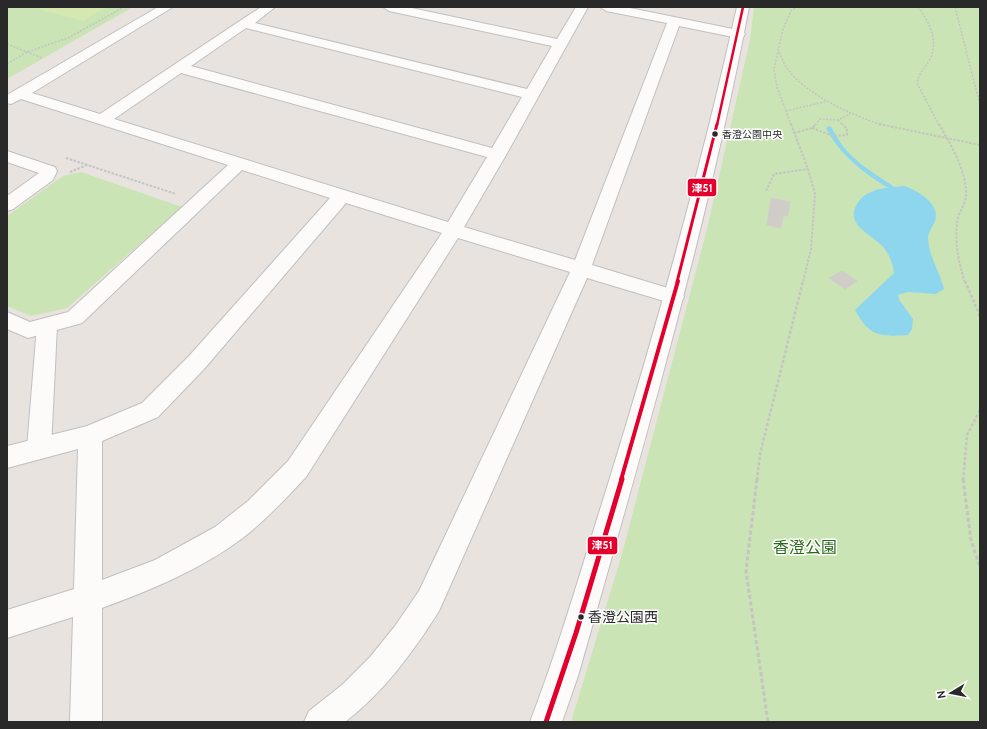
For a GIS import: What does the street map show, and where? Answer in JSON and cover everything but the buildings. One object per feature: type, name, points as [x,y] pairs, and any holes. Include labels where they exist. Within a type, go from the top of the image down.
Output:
[{"type":"street","points":[[13,98],[167,7]]},
{"type":"street","points":[[102,120],[269,7]]},
{"type":"street","points":[[389,7],[560,44]]},
{"type":"street","points":[[7,624],[88,599],[178,563],[214,543],[240,524],[269,498],[297,469],[453,230],[498,155],[582,7]]},
{"type":"street","points":[[606,7],[738,34]]},
{"type":"street","points":[[546,722],[563,676],[674,297],[693,225],[743,7]]},
{"type":"street","points":[[320,722],[344,704],[380,669],[404,639],[429,601],[581,269],[674,21]]},
{"type":"street","points":[[244,24],[532,95]]},
{"type":"street","points":[[180,68],[498,155]]},
{"type":"street","points":[[13,98],[102,120],[342,196],[674,297]]},
{"type":"street","points":[[7,156],[49,171],[47,176],[7,205]]},
{"type":"street","points":[[7,320],[28,330],[75,318],[240,163]]},
{"type":"street","points":[[7,457],[90,435],[150,410],[197,362],[342,196]]},
{"type":"street","points":[[39,448],[47,326]]},
{"type":"street","points":[[86,722],[90,435]]},
{"type":"path","points":[[7,64],[27,52],[68,38],[124,7]]},
{"type":"path","points":[[768,722],[746,571],[760,454],[811,249],[815,194],[808,169],[777,87],[774,69],[783,29],[791,12],[796,7]]},
{"type":"path","points":[[918,7],[929,21],[933,38],[930,56],[918,72],[917,83],[961,170],[966,196],[958,219],[957,256],[966,287],[980,316]]},
{"type":"path","points":[[955,7],[980,105]]},
{"type":"path","points":[[7,44],[27,52]]},
{"type":"path","points":[[778,48],[789,71],[813,92],[850,114],[882,125],[980,145]]},
{"type":"path","points":[[786,111],[828,101]]},
{"type":"path","points":[[812,128],[820,119],[838,120],[850,114]]},
{"type":"path","points":[[794,132],[812,128],[832,136],[847,135],[847,129],[838,120]]},
{"type":"path","points":[[65,158],[198,202]]},
{"type":"path","points":[[766,191],[774,174],[808,169]]},
{"type":"path","points":[[980,410],[966,435],[963,478],[970,540],[980,567]]},
{"type":"green space","points":[[7,7],[133,7],[7,79]]},
{"type":"green space","points":[[37,7],[107,7],[84,21],[41,10]]},
{"type":"green space","name":"香澄公園","points":[[754,7],[980,7],[980,722],[571,722],[622,554],[707,229],[750,40]]},
{"type":"green space","points":[[81,172],[182,207],[67,308],[31,316],[7,306],[7,216],[63,176]]},
{"type":"water","points":[[905,186],[922,195],[932,204],[935,209],[935,221],[928,238],[932,258],[944,289],[936,294],[908,292],[898,295],[900,301],[913,319],[912,329],[908,335],[889,336],[870,330],[860,319],[855,310],[894,273],[890,257],[884,248],[856,223],[854,209],[859,201],[868,193],[880,189]]},
{"type":"waterway","points":[[829,128],[848,155],[864,169],[891,187]]},
{"type":"transit line","name":"津51","points":[[546,722],[567,663],[671,306],[702,187],[743,7]]},
{"type":"place","name":"香澄公園中央","points":[[715,134]]},
{"type":"place","name":"香澄公園西","points":[[581,617]]}]
